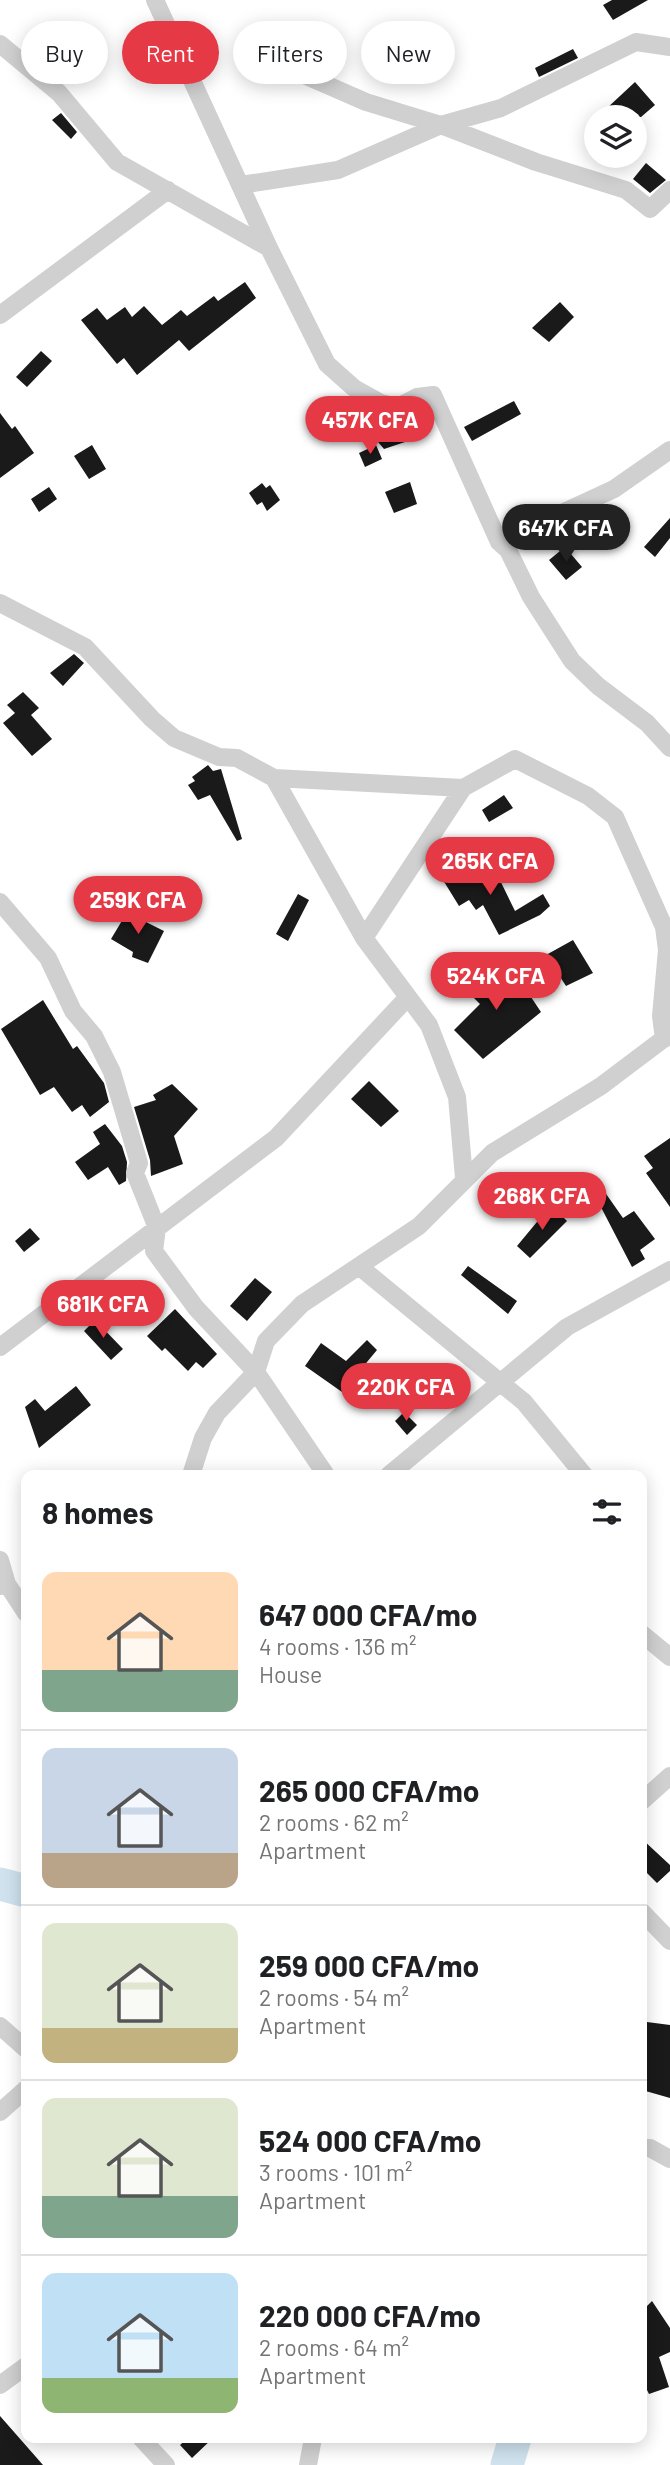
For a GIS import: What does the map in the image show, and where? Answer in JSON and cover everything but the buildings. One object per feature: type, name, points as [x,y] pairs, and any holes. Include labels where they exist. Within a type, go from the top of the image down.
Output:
[{"type":"street","points":[[155,0],[269,248],[327,364],[354,388],[381,403],[398,407],[417,397],[433,396],[499,542],[508,550],[531,597],[572,661],[598,686],[648,723],[670,748]]},
{"type":"street","points":[[241,186],[338,170],[441,125],[500,108],[636,42],[670,47]]},
{"type":"street","points":[[0,44],[59,93],[117,162],[269,248]]},
{"type":"street","points":[[325,84],[366,102],[441,125],[536,162],[626,190],[650,209],[670,190]]},
{"type":"street","points":[[0,315],[168,190]]},
{"type":"street","points":[[499,542],[614,489],[670,450]]},
{"type":"street","points":[[0,603],[85,647],[152,719],[174,738],[219,757],[237,758],[274,778],[463,788]]},
{"type":"street","points":[[193,1470],[203,1438],[218,1413],[256,1372],[266,1341],[302,1304],[419,1226],[464,1178],[492,1153],[590,1093],[667,1036],[662,1016],[667,919],[615,817],[588,796],[516,760],[463,788],[364,938]]},
{"type":"street","points":[[274,778],[364,938],[429,1025],[457,1097],[464,1178]]},
{"type":"street","points":[[0,902],[48,958],[73,1011],[94,1035],[113,1072],[139,1163],[135,1173],[157,1228],[154,1251],[196,1308],[256,1372],[324,1470]]},
{"type":"street","points":[[0,1347],[276,1138],[408,997]]},
{"type":"street","points":[[360,1267],[524,1402],[580,1470]]},
{"type":"street","points":[[395,1470],[568,1327],[670,1270]]},
{"type":"street","points":[[0,1560],[4,1585],[21,1607]]},
{"type":"street","points":[[647,1638],[670,1657]]},
{"type":"street","points":[[647,1797],[670,1776]]},
{"type":"street","points":[[647,1917],[670,1941]]},
{"type":"street","points":[[0,2026],[21,2045]]},
{"type":"street","points":[[0,2112],[21,2093]]},
{"type":"street","points":[[647,2148],[670,2159]]},
{"type":"street","points":[[0,2385],[21,2369]]},
{"type":"street","points":[[146,2443],[166,2465]]},
{"type":"street","points":[[308,2465],[312,2443]]},
{"type":"waterway","points":[[0,1884],[21,1890]]},
{"type":"waterway","points":[[507,2465],[514,2443]]}]
